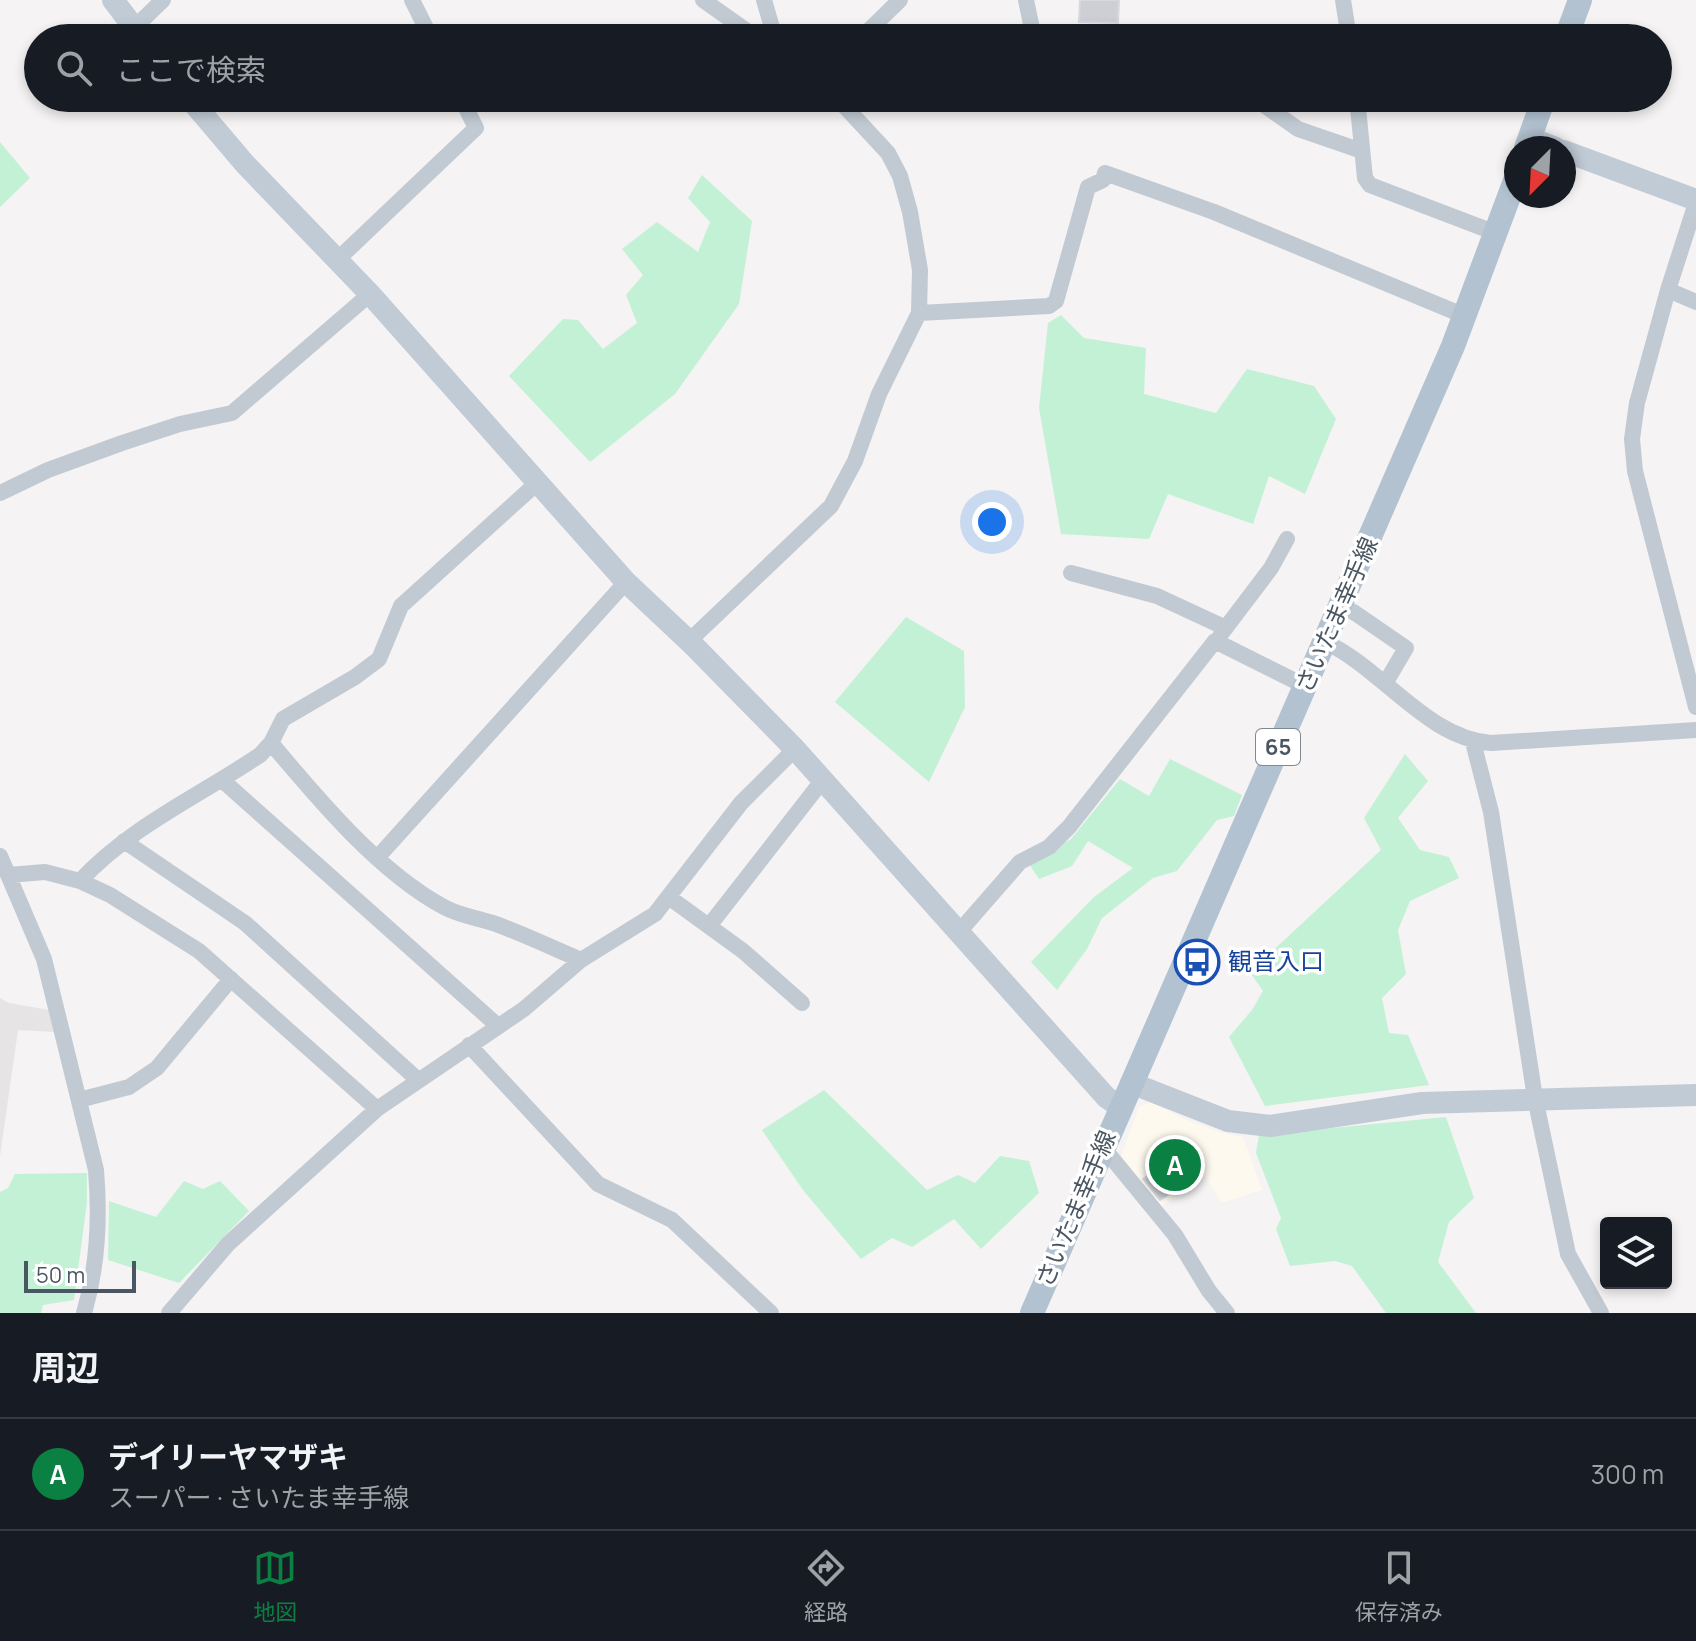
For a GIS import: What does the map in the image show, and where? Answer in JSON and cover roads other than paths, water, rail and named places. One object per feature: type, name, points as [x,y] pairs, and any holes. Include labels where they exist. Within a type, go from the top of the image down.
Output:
[{"type":"main road","points":[[1571,24],[1580,0]]},
{"type":"main road","points":[[1530,136],[1539,112]]},
{"type":"main road","name":"さいたま幸手線","points":[[1032,1313],[1341,606],[1465,316],[1505,208]]},
{"type":"street","points":[[113,0],[131,24]]},
{"type":"street","points":[[145,24],[163,0]]},
{"type":"street","points":[[412,0],[424,24]]},
{"type":"street","points":[[703,0],[737,24]]},
{"type":"street","points":[[764,0],[771,24]]},
{"type":"street","points":[[875,24],[900,0]]},
{"type":"street","points":[[1026,0],[1031,24]]},
{"type":"street","points":[[1343,0],[1347,24]]},
{"type":"street","points":[[201,112],[245,164],[370,294],[626,582],[795,749],[1106,1097],[1120,1107]]},
{"type":"street","points":[[337,260],[476,128],[468,112]]},
{"type":"street","points":[[689,641],[831,506],[855,461],[879,394],[919,313],[920,270],[900,176],[888,153],[850,112]]},
{"type":"street","points":[[1274,112],[1298,129],[1362,151]]},
{"type":"street","points":[[1358,112],[1365,178],[1370,185],[1496,233]]},
{"type":"street","points":[[1576,156],[1696,201],[1637,403],[1632,439],[1635,471],[1696,707]]},
{"type":"street","points":[[919,313],[1049,306],[1056,301],[1088,187],[1103,180],[1105,173],[1214,212],[1465,316]]},
{"type":"street","points":[[1668,290],[1696,302]]},
{"type":"street","points":[[0,493],[48,470],[122,443],[180,424],[232,413],[370,294]]},
{"type":"street","points":[[80,881],[98,861],[124,841],[260,755],[271,743],[283,719],[355,677],[379,659],[401,606],[537,483]]},
{"type":"street","points":[[958,933],[1020,862],[1049,847],[1069,827],[1271,568],[1287,539]]},
{"type":"street","points":[[1071,573],[1157,596],[1305,686]]},
{"type":"street","points":[[377,858],[626,582]]},
{"type":"street","points":[[1341,606],[1406,648],[1386,682]]},
{"type":"street","points":[[1325,642],[1386,682],[1430,720],[1473,742],[1696,730]]},
{"type":"street","points":[[1473,742],[1491,812],[1535,1098],[1568,1254],[1601,1313]]},
{"type":"street","points":[[271,743],[304,783],[377,858],[421,894],[447,909],[495,923],[581,960]]},
{"type":"street","points":[[169,1313],[228,1244],[377,1109],[524,1009],[581,960],[655,914],[741,803],[795,749]]},
{"type":"street","points":[[222,780],[498,1026]]},
{"type":"street","points":[[709,926],[822,781]]},
{"type":"street","points":[[124,841],[245,923],[418,1080]]},
{"type":"street","points":[[0,856],[44,959],[96,1170],[99,1203],[97,1245],[84,1313]]},
{"type":"street","points":[[8,875],[45,872],[80,881],[110,895],[199,951],[377,1109]]},
{"type":"street","points":[[670,898],[743,951],[802,1003]]},
{"type":"street","points":[[79,1100],[129,1087],[157,1068],[231,979]]},
{"type":"street","points":[[469,1045],[598,1184],[672,1220],[771,1313]]},
{"type":"street","points":[[1131,1083],[1228,1121],[1270,1126],[1422,1103],[1696,1095]]},
{"type":"street","points":[[1101,1150],[1111,1157],[1175,1235],[1209,1291],[1227,1313]]},
{"type":"place","name":"観音入口","points":[[1197,962]]},
{"type":"place","name":"デイリーヤマザキ","points":[[1175,1165]]}]
